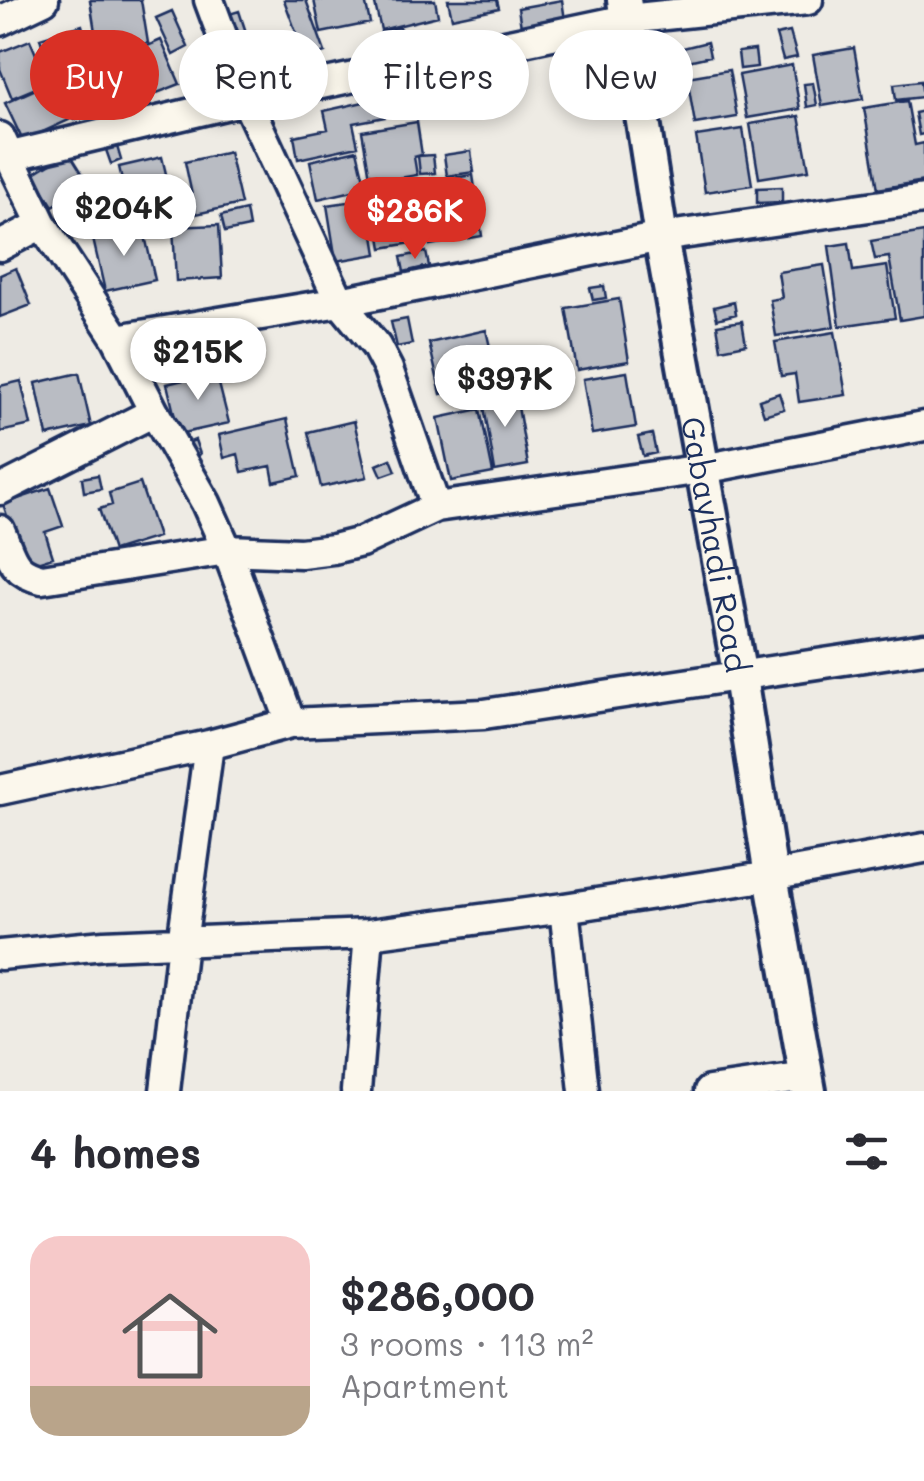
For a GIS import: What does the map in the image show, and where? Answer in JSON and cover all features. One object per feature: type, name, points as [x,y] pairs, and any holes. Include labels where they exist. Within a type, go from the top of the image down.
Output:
[{"type":"street","points":[[0,22],[44,0]]},
{"type":"street","points":[[209,0],[220,30]]},
{"type":"street","points":[[328,81],[626,10],[808,0]]},
{"type":"street","name":"Gabayhadi Road","points":[[626,10],[808,1084]]},
{"type":"street","points":[[179,113],[5,146],[42,224],[116,339],[206,503],[291,724]]},
{"type":"street","points":[[255,120],[340,302],[376,346],[388,370],[436,507]]},
{"type":"street","points":[[116,339],[340,302],[662,237],[924,199]]},
{"type":"street","points":[[0,246],[42,224]]},
{"type":"street","points":[[0,490],[154,412]]},
{"type":"street","points":[[0,530],[15,564],[26,575],[42,578],[227,550],[333,549],[378,535],[436,507],[704,469],[924,426]]},
{"type":"street","points":[[0,790],[209,746],[291,724],[484,714],[924,648]]},
{"type":"street","points":[[165,1091],[209,746]]},
{"type":"street","points":[[0,955],[104,945],[369,934],[771,876],[924,848]]},
{"type":"street","points":[[564,908],[584,1091]]},
{"type":"street","points":[[356,1091],[369,934]]},
{"type":"street","points":[[709,1091],[808,1084]]},
{"type":"building","points":[[90,0],[141,0],[146,30],[95,30]]},
{"type":"building","points":[[284,0],[306,0],[317,30],[295,30]]},
{"type":"building","points":[[314,0],[365,0],[370,23],[320,30]]},
{"type":"building","points":[[374,0],[435,0],[438,16],[381,30]]},
{"type":"building","points":[[448,0],[497,0],[499,8],[452,18]]},
{"type":"building","points":[[562,0],[565,20],[521,27],[518,8]]},
{"type":"building","points":[[172,11],[180,30],[179,52],[173,55],[156,18]]},
{"type":"building","points":[[239,11],[245,30],[228,30],[223,16]]},
{"type":"building","points":[[790,32],[797,57],[783,60],[776,35]]},
{"type":"building","points":[[30,40],[30,90],[12,98],[0,69],[0,52]]},
{"type":"building","points":[[159,41],[179,84],[159,92]]},
{"type":"building","points":[[707,42],[710,56],[693,60],[693,46]]},
{"type":"building","points":[[854,48],[863,99],[822,106],[813,55]]},
{"type":"building","points":[[755,50],[757,67],[740,69],[738,52]]},
{"type":"building","points":[[792,65],[800,109],[747,118],[739,75]]},
{"type":"building","points":[[729,70],[737,117],[695,124],[693,76]]},
{"type":"building","points":[[921,81],[923,97],[896,100],[894,84]]},
{"type":"building","points":[[813,83],[817,105],[807,107],[804,84]]},
{"type":"building","points":[[30,92],[30,120],[69,120],[23,141],[5,103]]},
{"type":"building","points":[[907,101],[915,145],[924,143],[924,181],[878,189],[864,108]]},
{"type":"building","points":[[348,106],[348,120],[369,120],[353,123],[358,146],[298,159],[294,136],[328,129],[328,110]]},
{"type":"building","points":[[924,111],[924,134],[919,135],[915,113]]},
{"type":"building","points":[[799,116],[809,170],[759,178],[750,124]]},
{"type":"building","points":[[417,122],[422,155],[414,157],[417,175],[371,183],[362,131]]},
{"type":"building","points":[[743,129],[752,185],[705,192],[696,136]]},
{"type":"building","points":[[116,143],[121,160],[111,164],[105,147]]},
{"type":"building","points":[[357,150],[366,188],[318,199],[310,161]]},
{"type":"building","points":[[471,151],[474,172],[447,176],[444,155]]},
{"type":"building","points":[[69,152],[89,184],[53,206],[33,174]]},
{"type":"building","points":[[229,152],[241,204],[196,214],[185,162]]},
{"type":"building","points":[[433,155],[435,173],[420,174],[418,156]]},
{"type":"building","points":[[162,157],[172,199],[129,209],[119,167]]},
{"type":"building","points":[[473,175],[482,236],[430,245],[421,183]]},
{"type":"building","points":[[782,187],[782,202],[757,203],[757,188]]},
{"type":"building","points":[[415,188],[424,241],[382,248],[373,195]]},
{"type":"building","points":[[368,199],[377,254],[336,261],[327,205]]},
{"type":"building","points":[[187,201],[193,218],[182,223],[175,205]]},
{"type":"building","points":[[146,206],[150,218],[134,223],[130,212]]},
{"type":"building","points":[[246,210],[249,227],[225,232],[221,216]]},
{"type":"building","points":[[219,225],[222,278],[176,281],[173,227]]},
{"type":"building","points":[[143,227],[155,280],[105,291],[93,239]]},
{"type":"building","points":[[924,232],[924,316],[900,320],[889,257],[875,259],[871,241]]},
{"type":"building","points":[[849,243],[853,271],[887,266],[895,318],[840,326],[829,246]]},
{"type":"building","points":[[426,252],[429,266],[404,272],[401,257]]},
{"type":"building","points":[[824,265],[834,327],[776,336],[770,300],[782,298],[778,272]]},
{"type":"building","points":[[16,268],[31,305],[0,317],[0,275]]},
{"type":"building","points":[[604,286],[606,298],[593,300],[590,288]]},
{"type":"building","points":[[619,299],[629,361],[577,370],[566,308]]},
{"type":"building","points":[[734,302],[736,314],[717,319],[714,307]]},
{"type":"building","points":[[407,319],[412,344],[397,347],[391,322]]},
{"type":"building","points":[[742,321],[746,344],[721,349],[717,325]]},
{"type":"building","points":[[486,330],[498,381],[441,394],[429,343]]},
{"type":"building","points":[[835,332],[846,395],[799,402],[795,374],[781,376],[775,342]]},
{"type":"building","points":[[206,349],[213,366],[202,371],[195,354]]},
{"type":"building","points":[[216,372],[229,423],[179,434],[167,384]]},
{"type":"building","points":[[627,372],[636,427],[592,434],[583,379]]},
{"type":"building","points":[[79,373],[91,426],[47,436],[36,383]]},
{"type":"building","points":[[21,381],[31,425],[0,432],[0,386]]},
{"type":"building","points":[[515,389],[528,465],[495,471],[482,395]]},
{"type":"building","points":[[779,393],[784,409],[764,415],[759,400]]},
{"type":"building","points":[[480,409],[493,473],[451,481],[438,418]]},
{"type":"building","points":[[287,419],[300,476],[274,482],[271,466],[242,472],[238,454],[224,458],[219,435]]},
{"type":"building","points":[[354,421],[367,477],[321,487],[308,432]]},
{"type":"building","points":[[652,434],[656,453],[643,456],[638,437]]},
{"type":"building","points":[[195,440],[200,454],[188,458],[183,445]]},
{"type":"building","points":[[391,459],[396,471],[382,476],[377,465]]},
{"type":"building","points":[[98,475],[101,489],[84,492],[82,478]]},
{"type":"building","points":[[140,483],[158,537],[113,551],[99,509],[112,505],[109,493]]},
{"type":"building","points":[[50,488],[63,526],[45,532],[53,557],[24,566],[3,504]]}]
